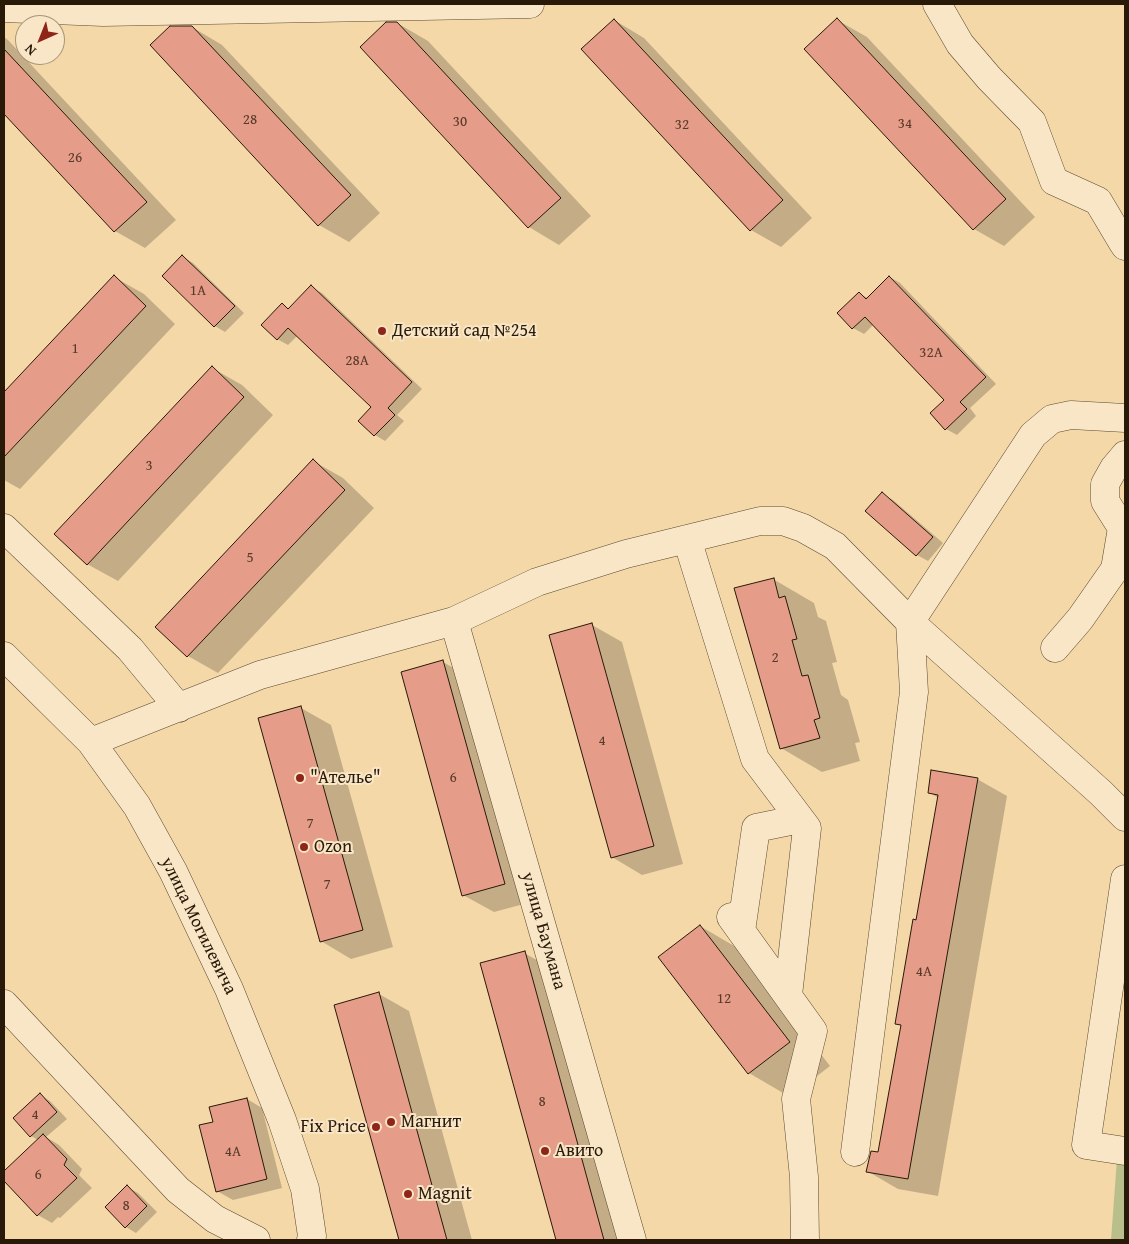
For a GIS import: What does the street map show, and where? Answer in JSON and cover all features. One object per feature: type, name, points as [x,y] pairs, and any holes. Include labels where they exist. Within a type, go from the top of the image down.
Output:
[{"type":"street","points":[[4,8],[103,12],[530,4]]},
{"type":"street","points":[[937,4],[960,44],[989,78],[1032,122],[1054,181],[1098,201],[1125,246]]},
{"type":"street","points":[[855,1152],[914,692],[910,622],[1033,435],[1052,419],[1072,415],[1125,418]]},
{"type":"street","points":[[1054,648],[1080,619],[1115,569],[1122,528],[1104,501],[1106,484],[1114,468],[1125,454]]},
{"type":"street","points":[[91,742],[260,676],[454,621],[537,582],[626,554],[760,521],[783,522],[803,528],[835,546],[910,622],[1125,817]]},
{"type":"street","points":[[4,528],[130,649],[179,708]]},
{"type":"street","points":[[688,539],[755,759],[807,828],[788,995]]},
{"type":"street","name":"улица Баумана","points":[[454,621],[632,1240]]},
{"type":"street","name":"улица Могилевича","points":[[4,656],[91,742],[137,806],[173,871],[229,989],[282,1120],[305,1189],[311,1240]]},
{"type":"street","points":[[800,819],[756,828],[736,924],[813,1031],[796,1099],[804,1177],[805,1240]]},
{"type":"street","points":[[1125,879],[1086,1145],[1125,1150]]},
{"type":"street","points":[[4,1004],[178,1190],[215,1219],[256,1240]]},
{"type":"green space","points":[[1117,1159],[1125,1160],[1125,1240],[1111,1240]]},
{"type":"building","points":[[837,18],[1006,199],[973,230],[804,49]]},
{"type":"building","points":[[614,19],[783,200],[750,231],[581,49]]},
{"type":"building","points":[[386,22],[397,22],[561,198],[528,228],[360,47]]},
{"type":"building","points":[[170,26],[192,26],[351,195],[318,226],[150,45]]},
{"type":"building","points":[[4,49],[15,61],[15,65],[19,65],[147,202],[114,232],[4,114]]},
{"type":"building","points":[[182,255],[235,306],[214,327],[162,276]]},
{"type":"building","points":[[114,275],[146,306],[4,457],[4,392]]},
{"type":"building","points":[[889,276],[986,377],[960,402],[967,409],[945,430],[930,413],[944,400],[865,317],[852,329],[837,313],[859,292],[866,299]]},
{"type":"building","points":[[311,285],[412,382],[388,408],[395,415],[374,436],[358,421],[371,407],[288,328],[277,340],[261,325],[282,303],[288,309]]},
{"type":"building","points":[[212,366],[244,397],[87,565],[54,534]]},
{"type":"building","points":[[313,459],[345,490],[187,657],[155,627]]},
{"type":"building","points":[[882,492],[933,537],[916,556],[865,511]]},
{"type":"building","points":[[774,578],[779,598],[785,596],[797,639],[792,640],[802,676],[808,675],[820,718],[814,720],[820,738],[780,749],[734,588]]},
{"type":"building","points":[[592,623],[654,846],[611,858],[549,635]]},
{"type":"building","points":[[443,660],[505,884],[462,896],[401,672]]},
{"type":"building","points":[[301,706],[363,930],[320,942],[258,718]]},
{"type":"building","points":[[931,770],[978,778],[908,1179],[866,1172],[871,1151],[878,1152],[901,1025],[895,1024],[913,919],[916,920],[938,795],[928,793]]},
{"type":"building","points":[[700,925],[790,1042],[748,1074],[658,957]]},
{"type":"building","points":[[525,951],[604,1240],[556,1240],[480,963]]},
{"type":"building","name":"Магнит","points":[[379,992],[447,1240],[399,1240],[334,1005]]},
{"type":"building","points":[[40,1093],[57,1112],[30,1137],[13,1118]]},
{"type":"building","points":[[247,1098],[267,1179],[216,1192],[199,1125],[213,1122],[209,1107]]},
{"type":"building","points":[[43,1134],[67,1159],[64,1165],[77,1178],[37,1216],[4,1181],[4,1171]]},
{"type":"building","points":[[127,1185],[147,1206],[125,1228],[105,1207]]},
{"type":"place","name":"Детский сад №254","points":[[382,331]]},
{"type":"place","name":"\"Ателье\"","points":[[300,778]]},
{"type":"place","name":"Ozon","points":[[304,847]]},
{"type":"place","name":"Магнит","points":[[391,1122]]},
{"type":"place","name":"Fix Price","points":[[376,1127]]},
{"type":"place","name":"Авито","points":[[545,1151]]},
{"type":"place","name":"Magnit","points":[[408,1194]]}]
